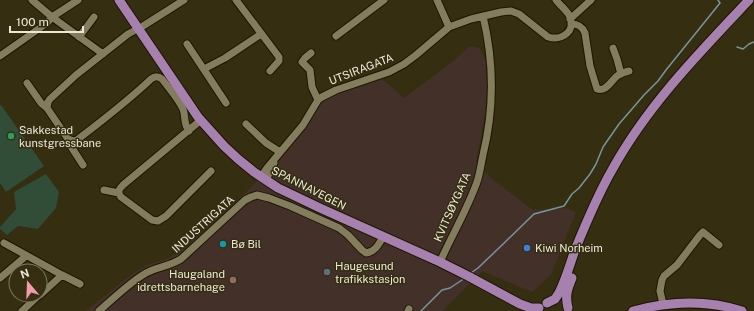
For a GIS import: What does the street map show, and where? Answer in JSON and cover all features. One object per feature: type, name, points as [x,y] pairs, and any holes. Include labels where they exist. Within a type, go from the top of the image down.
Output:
[{"type":"main road","name":"SPANNAVEGEN","points":[[119,0],[201,120],[230,152],[254,172],[278,188],[440,262],[488,288]]},
{"type":"main road","points":[[488,288],[525,306],[538,309],[555,299],[559,293],[594,204],[611,171],[632,136],[644,118],[669,88],[749,0]]},
{"type":"main road","points":[[569,310],[566,294],[583,246],[603,197],[626,155],[666,98],[754,1]]},
{"type":"main road","points":[[488,288],[519,311]]},
{"type":"main road","points":[[547,303],[559,302],[569,310]]},
{"type":"main road","points":[[633,311],[663,304],[690,302],[703,307],[721,306],[742,311]]},
{"type":"street","points":[[32,0],[52,17],[103,54]]},
{"type":"street","points":[[0,56],[48,23],[52,17],[78,0]]},
{"type":"street","points":[[47,108],[50,99],[76,75],[128,34],[143,26],[174,3],[184,0]]},
{"type":"street","points":[[236,0],[279,57],[279,61],[270,71]]},
{"type":"street","points":[[336,36],[384,0]]},
{"type":"street","points":[[437,0],[449,28]]},
{"type":"street","points":[[556,0],[568,15],[570,22]]},
{"type":"street","points":[[570,22],[591,0]]},
{"type":"street","name":"UTSIRAGATA","points":[[318,100],[336,90],[397,68],[416,55],[449,28],[471,19],[511,11],[519,14],[548,37],[553,39],[559,38],[568,33],[570,22]]},
{"type":"street","name":"KVITSØYGATA","points":[[440,262],[477,182],[487,137],[491,73],[484,16]]},
{"type":"street","points":[[79,37],[94,17]]},
{"type":"street","points":[[570,22],[583,28],[590,66],[597,89],[604,89],[617,76],[629,71]]},
{"type":"street","points":[[204,69],[225,58],[261,34]]},
{"type":"street","points":[[187,44],[226,103]]},
{"type":"street","points":[[613,48],[621,74]]},
{"type":"street","points":[[263,179],[280,152],[303,125],[318,100],[312,87],[310,70],[302,62],[311,53]]},
{"type":"street","points":[[68,139],[77,140],[132,97],[151,78],[157,77],[162,79],[182,107],[185,124],[189,130]]},
{"type":"street","points":[[27,83],[41,103],[47,108],[68,139],[83,165]]},
{"type":"street","points":[[119,193],[120,188],[123,185],[201,120]]},
{"type":"street","points":[[246,124],[266,143],[280,152]]},
{"type":"street","points":[[104,190],[119,193],[121,197],[152,220],[158,221],[162,219],[211,171]]},
{"type":"street","name":"INDUSTRIGATA","points":[[99,311],[141,276],[153,270],[175,263],[181,259],[245,200],[257,195],[269,198],[331,224],[343,231],[362,250],[366,252],[372,251],[376,248],[383,237]]},
{"type":"street","points":[[663,304],[660,285],[664,276],[677,265],[700,235],[703,232],[719,245]]},
{"type":"street","points":[[4,243],[80,284]]},
{"type":"street","points":[[0,278],[26,256]]},
{"type":"street","points":[[48,288],[62,275]]},
{"type":"street","points":[[22,311],[31,303]]},
{"type":"shaded area","points":[[470,46],[480,48],[486,63],[487,92],[484,121],[476,162],[492,179],[533,210],[568,208],[576,212],[551,275],[532,292],[482,271],[443,311],[86,311],[128,277],[147,265],[169,258],[188,245],[260,178],[292,131],[320,103],[338,91],[381,78],[404,98],[452,62]]},
{"type":"green space","name":"Sakkestad kunstgressbane","points":[[1,105],[44,166],[6,192],[0,183]]},
{"type":"green space","points":[[46,174],[59,192],[56,208],[38,229],[18,226],[7,235],[0,229],[0,227],[16,209],[14,192]]},
{"type":"waterway","points":[[471,273],[534,214],[564,206],[572,194],[590,174],[603,147],[619,124],[658,81],[720,3],[718,0]]},
{"type":"waterway","points":[[737,47],[743,49],[754,42]]},
{"type":"waterway","points":[[421,311],[442,290],[450,288],[465,278]]},
{"type":"place","name":"Sakkestad kunstgressbane","points":[[11,136]]},
{"type":"place","name":"Bø Bil","points":[[223,244]]},
{"type":"place","name":"Kiwi Norheim","points":[[527,248]]},
{"type":"place","name":"Haugesund trafikkstasjon","points":[[327,272]]},
{"type":"place","name":"Haugaland idrettsbarnehage","points":[[233,280]]}]
